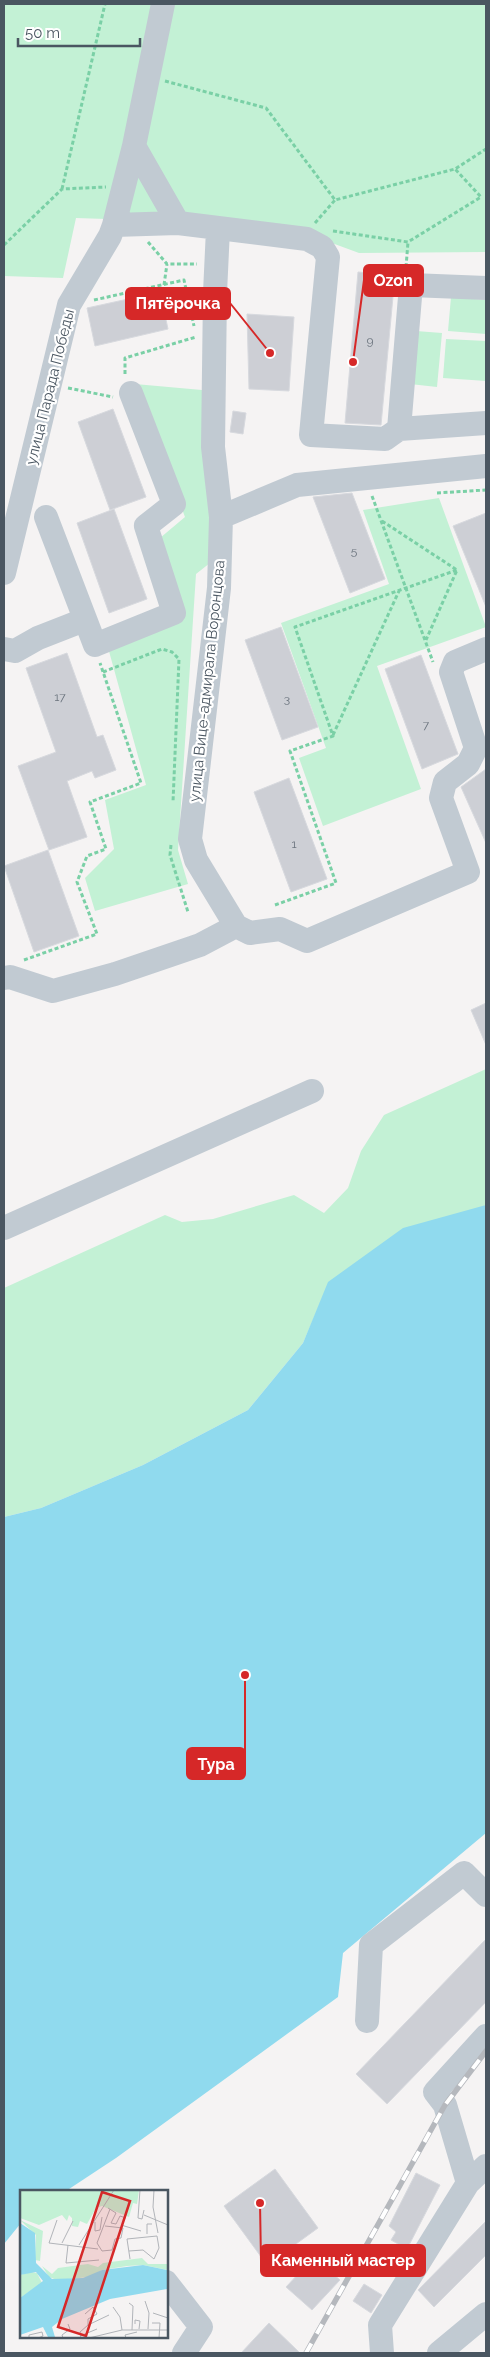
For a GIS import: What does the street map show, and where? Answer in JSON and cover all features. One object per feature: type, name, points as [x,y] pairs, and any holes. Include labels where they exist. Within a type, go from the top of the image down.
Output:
[{"type":"street","name":"улица Парада Победы","points":[[4,573],[69,305],[110,236],[124,225],[122,186],[134,146],[163,4]]},
{"type":"street","points":[[134,146],[178,223]]},
{"type":"street","points":[[124,225],[178,223],[218,229],[314,234],[328,257],[311,435],[385,439],[399,429],[486,423]]},
{"type":"street","name":"улица Вице-адмирала Воронцова","points":[[218,229],[213,447],[221,517],[220,588],[190,840],[196,860],[236,926]]},
{"type":"street","points":[[399,429],[411,285],[486,288]]},
{"type":"street","points":[[46,518],[94,645],[174,613],[146,526],[174,504],[128,388]]},
{"type":"street","points":[[221,517],[297,485],[486,466]]},
{"type":"street","points":[[4,649],[15,651],[38,638],[84,620]]},
{"type":"street","points":[[4,978],[10,977],[53,991],[115,974],[200,945],[236,926],[250,932],[280,929],[308,942],[468,872],[441,798],[445,782],[468,764],[476,748],[451,672],[455,662],[486,649]]},
{"type":"street","points":[[4,1228],[312,1091]]},
{"type":"street","points":[[367,2021],[371,1945],[464,1873],[486,1895]]},
{"type":"street","points":[[468,2183],[445,2105],[435,2092],[486,2036]]},
{"type":"street","points":[[382,2353],[380,2325],[468,2183],[486,2166]]},
{"type":"street","points":[[168,2285],[201,2327],[184,2353]]},
{"type":"street","points":[[439,2353],[486,2314]]},
{"type":"path","points":[[4,245],[62,189],[105,4]]},
{"type":"path","points":[[148,76],[266,108],[334,200]]},
{"type":"path","points":[[314,234],[312,227],[334,200],[456,169],[486,149]]},
{"type":"path","points":[[331,231],[408,242],[481,197],[456,169]]},
{"type":"path","points":[[62,189],[122,186]]},
{"type":"path","points":[[124,225],[167,264],[216,264]]},
{"type":"path","points":[[164,286],[167,264]]},
{"type":"path","points":[[69,305],[164,286],[184,280],[196,338],[125,358],[128,388]]},
{"type":"path","points":[[372,496],[434,664]]},
{"type":"path","points":[[381,521],[457,570]]},
{"type":"path","points":[[333,736],[295,627],[457,570]]},
{"type":"path","points":[[426,640],[457,570]]},
{"type":"path","points":[[275,905],[336,883],[290,751],[333,736],[398,591]]},
{"type":"path","points":[[20,961],[97,934],[77,882],[87,856],[106,849],[90,802],[140,783],[94,645]]},
{"type":"path","points":[[103,672],[162,649],[172,652],[180,660],[172,806]]},
{"type":"path","points":[[171,836],[170,855],[188,912]]},
{"type":"green space","points":[[4,4],[486,4],[486,252],[359,253],[283,225],[76,218],[63,278],[4,276]]},
{"type":"green space","points":[[451,297],[486,300],[486,334],[448,331]]},
{"type":"green space","points":[[416,331],[442,333],[437,387],[410,384]]},
{"type":"green space","points":[[446,339],[486,341],[486,381],[443,378]]},
{"type":"green space","points":[[135,384],[202,390],[215,559],[196,574],[178,850],[188,884],[95,911],[85,878],[114,849],[105,800],[146,785],[107,644],[179,616],[160,538],[185,517]]},
{"type":"green space","points":[[439,498],[486,627],[377,666],[421,789],[323,826],[299,758],[326,748],[281,623],[389,584],[363,510]]},
{"type":"green space","points":[[486,1069],[486,1205],[329,1282],[303,1343],[248,1410],[143,1465],[41,1508],[4,1517],[4,1288],[165,1215],[182,1222],[213,1219],[294,1195],[324,1213],[348,1188],[361,1151],[384,1115]]},
{"type":"water","points":[[486,1205],[486,1833],[343,1953],[338,1997],[116,2158],[68,2190],[20,2190],[20,2224],[4,2244],[4,1517],[41,1508],[143,1465],[248,1410],[303,1343],[328,1282],[403,1228]]},
{"type":"building","points":[[358,272],[395,275],[381,425],[345,423]]},
{"type":"building","points":[[160,292],[168,329],[95,346],[87,308]]},
{"type":"building","points":[[247,314],[294,317],[289,391],[249,389]]},
{"type":"building","points":[[113,409],[146,497],[110,510],[78,422]]},
{"type":"building","points":[[233,411],[246,413],[243,434],[230,432]]},
{"type":"building","points":[[352,493],[385,579],[350,593],[313,497]]},
{"type":"building","points":[[114,509],[147,599],[109,613],[77,523]]},
{"type":"building","points":[[486,513],[486,607],[453,526]]},
{"type":"building","points":[[281,627],[318,727],[282,740],[245,640]]},
{"type":"building","points":[[67,653],[97,737],[103,735],[116,770],[95,778],[92,771],[67,781],[87,837],[49,850],[18,766],[56,752],[26,668]]},
{"type":"building","points":[[421,655],[458,754],[422,769],[385,669]]},
{"type":"building","points":[[486,769],[486,843],[461,787]]},
{"type":"building","points":[[289,778],[327,879],[291,892],[254,792]]},
{"type":"building","points":[[48,850],[79,936],[34,952],[4,866]]},
{"type":"building","points":[[486,1003],[486,1045],[471,1010]]},
{"type":"building","points":[[486,1939],[486,2002],[387,2104],[356,2074]]},
{"type":"building","points":[[275,2169],[318,2228],[267,2265],[224,2206]]},
{"type":"building","points":[[416,2173],[440,2185],[407,2249],[391,2240],[396,2232],[389,2226]]},
{"type":"building","points":[[486,2221],[486,2255],[434,2307],[418,2290]]},
{"type":"building","points":[[314,2257],[340,2280],[312,2310],[286,2287]]},
{"type":"building","points":[[364,2284],[382,2295],[371,2313],[353,2301]]},
{"type":"building","points":[[269,2323],[300,2353],[241,2353]]},
{"type":"railway","points":[[306,2353],[445,2105],[486,2051]]},
{"type":"place","name":"Пятёрочка","points":[[270,353]]},
{"type":"place","name":"Ozon","points":[[353,362]]},
{"type":"place","name":"Тура","points":[[245,1675]]},
{"type":"place","name":"Каменный мастер","points":[[260,2203]]}]
